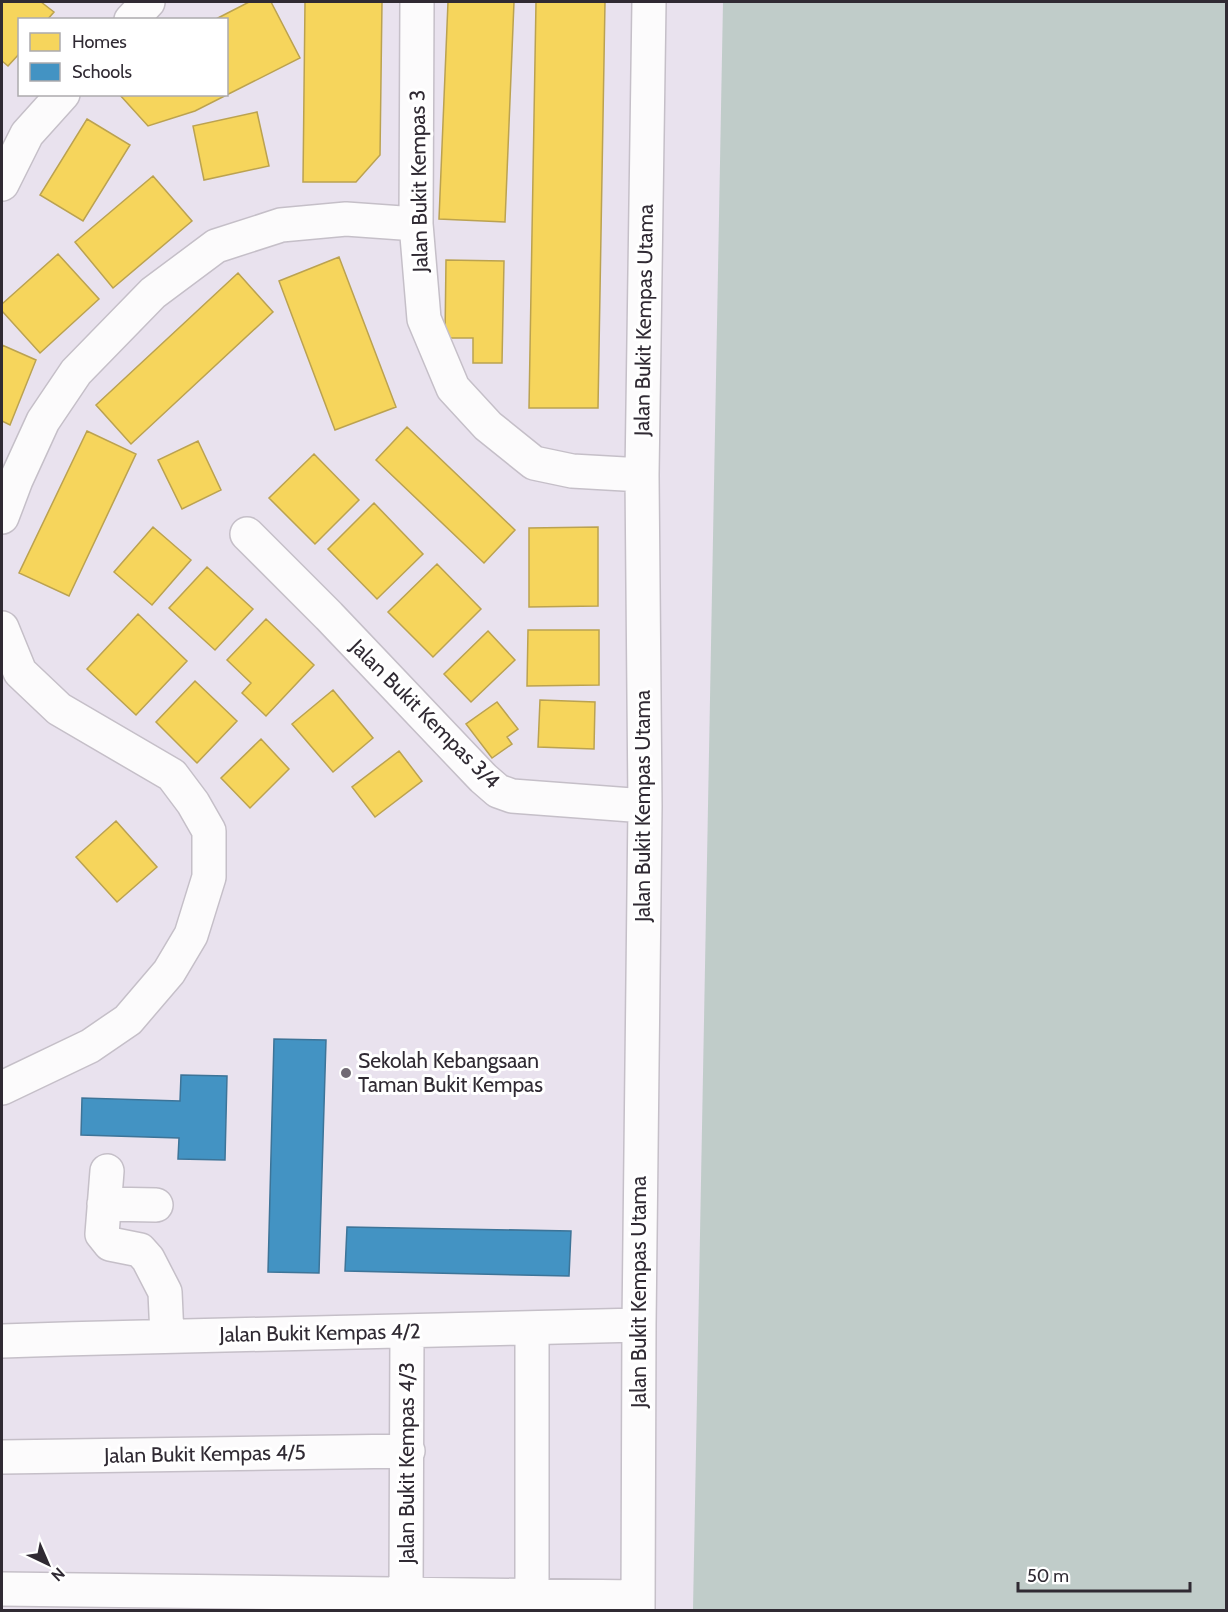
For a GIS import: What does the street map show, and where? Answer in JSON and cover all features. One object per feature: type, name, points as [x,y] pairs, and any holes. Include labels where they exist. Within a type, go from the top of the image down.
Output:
[{"type":"street","points":[[133,18],[148,2]]},
{"type":"street","name":"Jalan Bukit Kempas 3","points":[[417,2],[416,224],[424,319],[453,388],[488,426],[534,463],[572,471],[642,475]]},
{"type":"street","name":"Jalan Bukit Kempas Utama","points":[[638,1604],[645,806],[642,475],[649,2]]},
{"type":"street","points":[[2,184],[27,134],[61,96]]},
{"type":"street","points":[[2,517],[43,421],[76,372],[153,293],[216,246],[281,225],[346,219],[416,224]]},
{"type":"street","name":"Jalan Bukit Kempas 3/4","points":[[247,534],[498,791],[512,796],[645,806]]},
{"type":"street","points":[[2,628],[20,672],[59,709],[172,775],[209,831],[209,877],[191,935],[169,972],[128,1020],[119,1027],[90,1046],[2,1088]]},
{"type":"street","points":[[107,1171],[101,1227],[105,1240],[110,1244],[140,1250],[145,1254],[165,1292],[167,1336]]},
{"type":"street","points":[[104,1204],[156,1205]]},
{"type":"street","name":"Jalan Bukit Kempas 4/2","points":[[2,1341],[639,1325]]},
{"type":"street","points":[[532,1328],[532,1596]]},
{"type":"street","name":"Jalan Bukit Kempas 4/3","points":[[406,1595],[407,1332]]},
{"type":"street","name":"Jalan Bukit Kempas 4/5","points":[[2,1457],[408,1451]]},
{"type":"street","points":[[2,1589],[532,1596],[638,1604]]},
{"type":"shaded area","points":[[723,2],[1226,2],[1226,1610],[693,1610]]},
{"type":"building: Homes","points":[[2,2],[41,2],[54,12],[49,18],[18,18],[18,55],[8,66],[2,61]]},
{"type":"building: Homes","points":[[249,2],[271,2],[300,58],[228,94],[228,18],[218,18]]},
{"type":"building: Homes","points":[[305,2],[382,2],[380,155],[356,182],[303,182]]},
{"type":"building: Homes","points":[[448,2],[514,2],[505,222],[439,219]]},
{"type":"building: Homes","points":[[536,2],[605,2],[598,408],[529,408]]},
{"type":"building: Homes","points":[[121,96],[225,96],[195,111],[148,126]]},
{"type":"building: Homes","points":[[257,112],[269,166],[204,180],[193,126]]},
{"type":"building: Homes","points":[[87,119],[130,145],[83,221],[40,195]]},
{"type":"building: Homes","points":[[153,176],[192,221],[113,288],[75,242]]},
{"type":"building: Homes","points":[[58,254],[99,299],[40,353],[2,311],[2,304]]},
{"type":"building: Homes","points":[[339,257],[396,407],[335,430],[279,281]]},
{"type":"building: Homes","points":[[446,260],[504,261],[502,363],[473,363],[473,338],[445,338]]},
{"type":"building: Homes","points":[[238,273],[273,312],[131,444],[96,405]]},
{"type":"building: Homes","points":[[2,345],[36,360],[10,425],[2,421]]},
{"type":"building: Homes","points":[[407,427],[515,530],[484,563],[376,460]]},
{"type":"building: Homes","points":[[87,431],[136,454],[69,596],[19,573]]},
{"type":"building: Homes","points":[[198,441],[221,490],[182,509],[158,460]]},
{"type":"building: Homes","points":[[314,454],[359,500],[315,544],[269,498]]},
{"type":"building: Homes","points":[[374,503],[423,554],[377,599],[328,549]]},
{"type":"building: Homes","points":[[153,527],[191,560],[152,605],[114,572]]},
{"type":"building: Homes","points":[[598,527],[598,606],[529,607],[529,528]]},
{"type":"building: Homes","points":[[437,564],[481,609],[433,657],[388,612]]},
{"type":"building: Homes","points":[[207,567],[253,609],[215,650],[169,608]]},
{"type":"building: Homes","points":[[138,614],[187,661],[136,715],[87,669]]},
{"type":"building: Homes","points":[[266,619],[314,665],[266,716],[242,693],[251,683],[227,660]]},
{"type":"building: Homes","points":[[528,630],[599,630],[599,685],[527,686]]},
{"type":"building: Homes","points":[[488,631],[515,660],[471,702],[444,674]]},
{"type":"building: Homes","points":[[195,681],[237,721],[197,763],[156,722]]},
{"type":"building: Homes","points":[[333,690],[373,738],[333,772],[292,724]]},
{"type":"building: Homes","points":[[540,700],[595,702],[594,749],[538,747]]},
{"type":"building: Homes","points":[[497,702],[518,729],[507,737],[512,744],[492,758],[466,724]]},
{"type":"building: Homes","points":[[261,739],[289,769],[250,808],[221,778]]},
{"type":"building: Homes","points":[[399,751],[422,781],[375,817],[352,787]]},
{"type":"building: Homes","points":[[116,821],[157,867],[117,902],[76,857]]},
{"type":"building: Schools","points":[[274,1039],[326,1040],[319,1273],[268,1272]]},
{"type":"building: Schools","points":[[181,1075],[227,1076],[225,1160],[178,1159],[179,1138],[81,1135],[82,1098],[180,1101]]},
{"type":"building: Schools","points":[[347,1227],[571,1231],[569,1276],[345,1271]]},
{"type":"place","name":"Sekolah Kebangsaan Taman Bukit Kempas","points":[[346,1073]]}]
